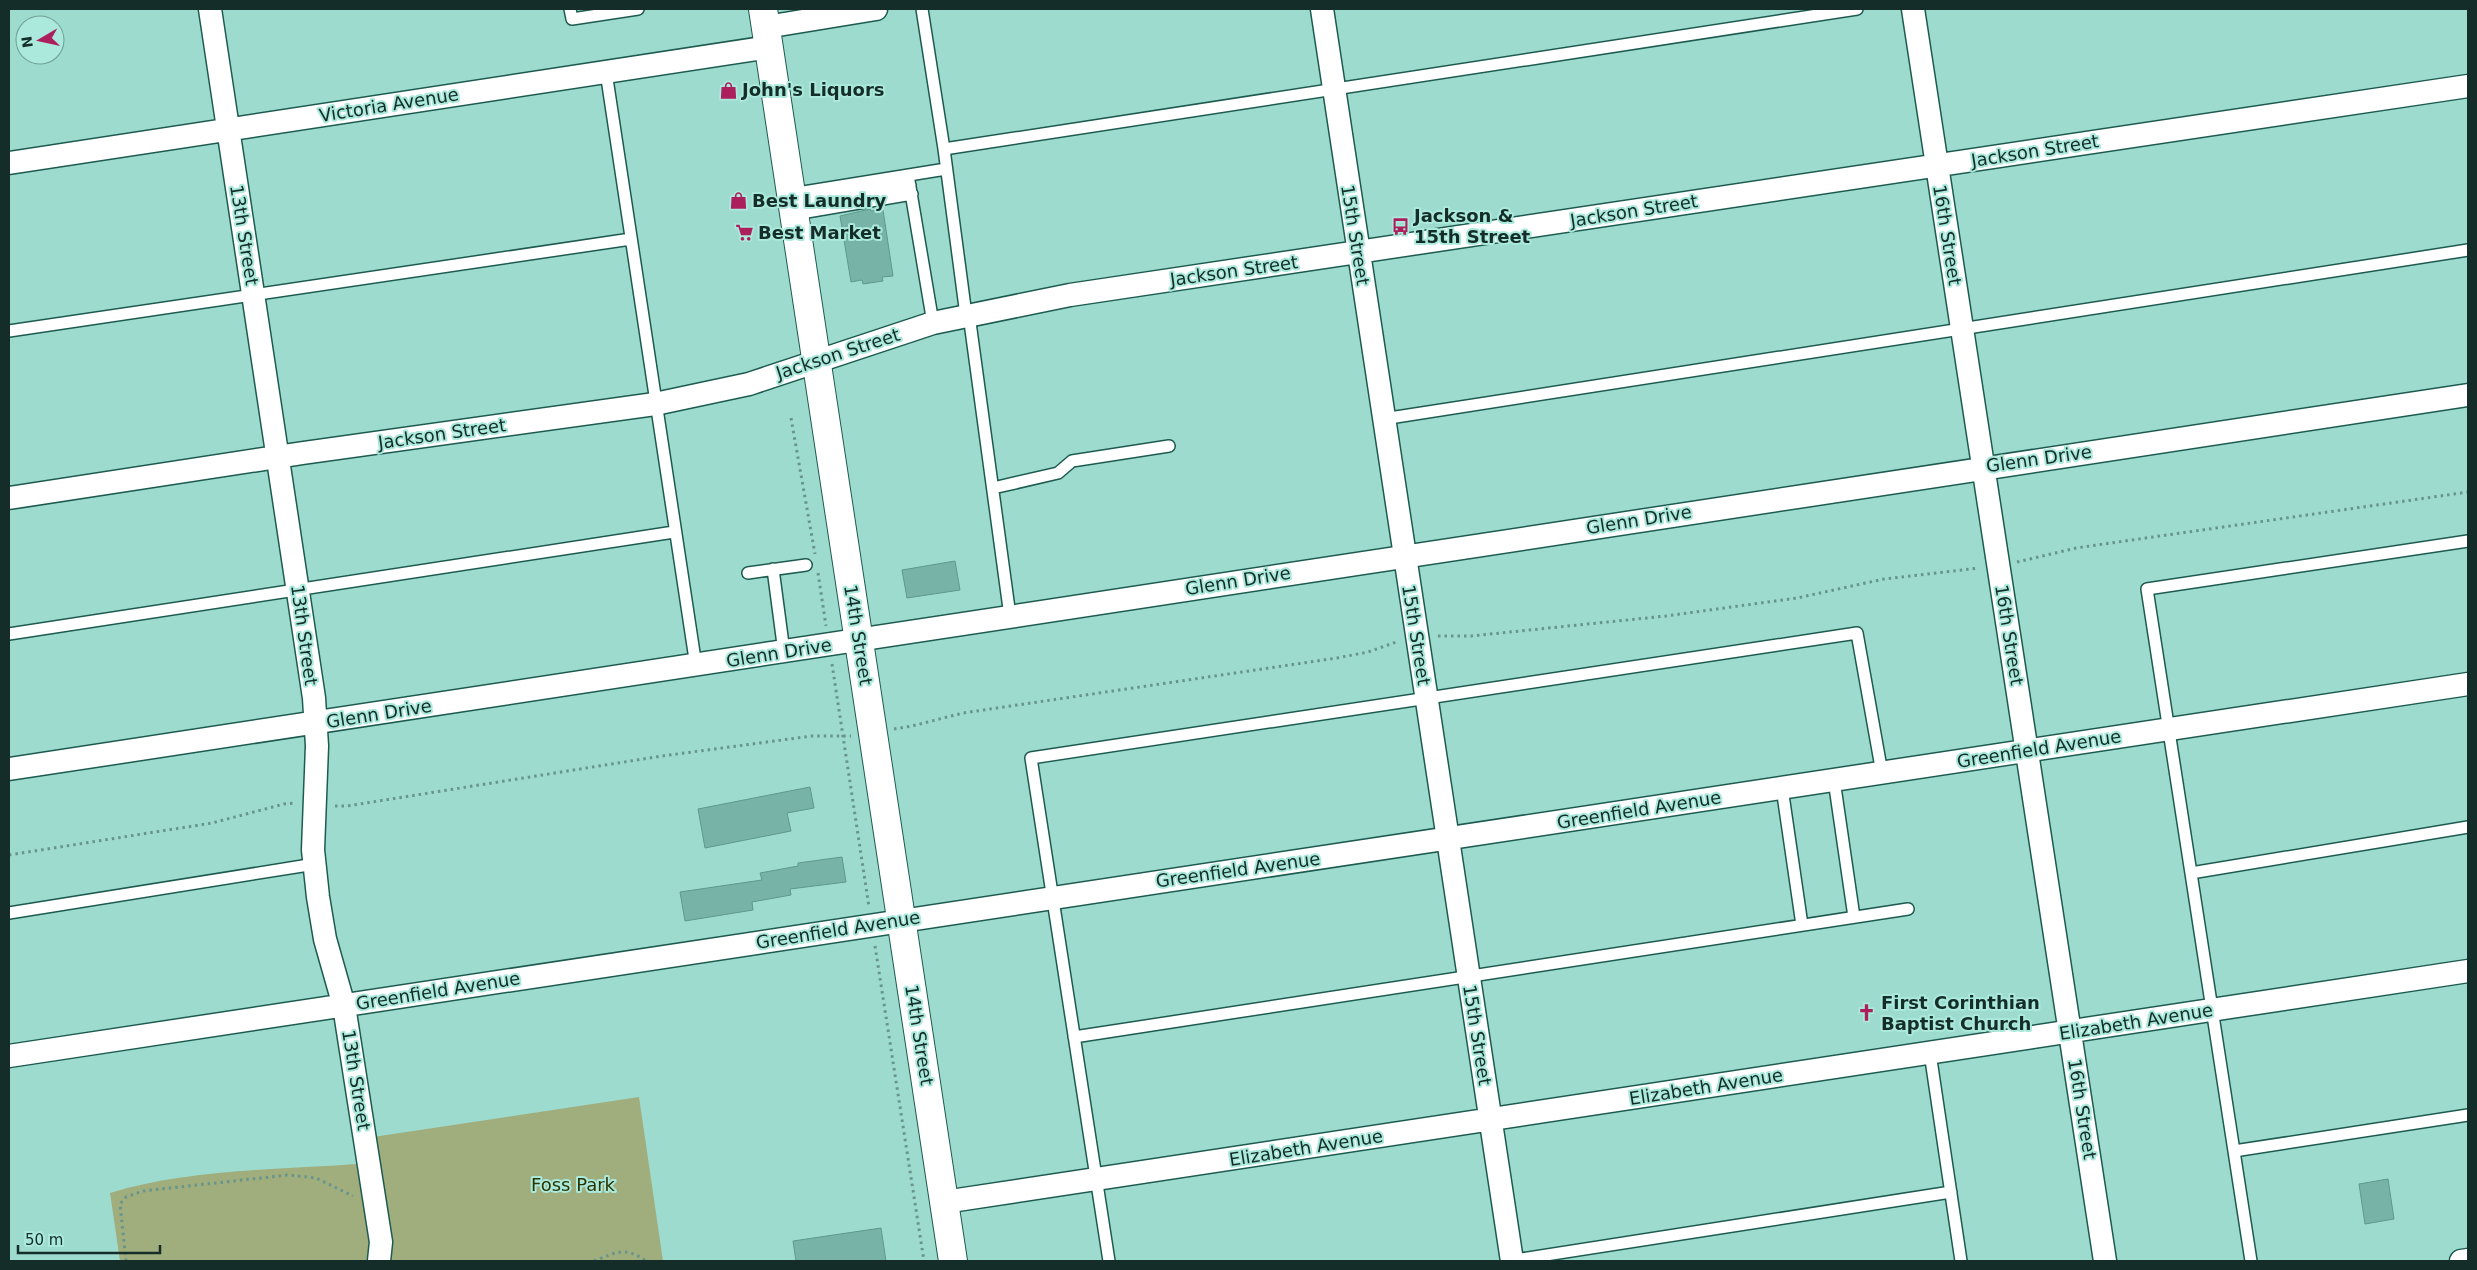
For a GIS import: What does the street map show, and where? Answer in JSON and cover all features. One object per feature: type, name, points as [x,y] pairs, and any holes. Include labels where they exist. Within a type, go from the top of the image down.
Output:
[{"type":"street","name":"13th Street","points":[[210,9],[298,590],[316,723],[313,827],[315,864],[325,939],[344,1006],[376,1202],[381,1242],[379,1261]]},
{"type":"street","name":"Victoria Avenue","points":[[9,163],[606,72],[766,28],[876,9]]},
{"type":"street","name":"15th Street","points":[[1322,9],[1510,1261]]},
{"type":"street","name":"16th Street","points":[[1913,9],[2105,1261]]},
{"type":"street","name":"14th Street","points":[[766,28],[953,1261]]},
{"type":"street","name":"Jackson Street","points":[[9,498],[278,457],[655,404],[732,388],[933,323],[1070,295],[2468,86]]},
{"type":"street","name":"Glenn Drive","points":[[9,769],[2468,395]]},
{"type":"street","name":"Greenfield Avenue","points":[[9,1056],[2468,684]]},
{"type":"street","name":"Elizabeth Avenue","points":[[944,1202],[2468,971]]},
{"type":"street","points":[[2461,1261],[2468,1260]]},
{"type":"lane","points":[[570,9],[572,19],[638,9]]},
{"type":"lane","points":[[922,9],[944,149],[1010,616]]},
{"type":"lane","points":[[944,149],[1857,9]]},
{"type":"lane","points":[[606,72],[674,532],[696,666]]},
{"type":"lane","points":[[793,204],[910,185],[946,169]]},
{"type":"lane","points":[[793,204],[910,185]]},
{"type":"lane","points":[[910,185],[933,323]]},
{"type":"lane","points":[[9,331],[631,239]]},
{"type":"lane","points":[[1383,419],[2468,250]]},
{"type":"lane","points":[[993,488],[1058,473],[1072,461],[1169,446]]},
{"type":"lane","points":[[9,634],[674,532]]},
{"type":"lane","points":[[2250,1261],[2147,589],[2468,541]]},
{"type":"lane","points":[[748,573],[806,565]]},
{"type":"lane","points":[[773,569],[784,652]]},
{"type":"lane","points":[[1109,1261],[1031,758],[1857,632],[1882,773]]},
{"type":"lane","points":[[1834,780],[1854,917]]},
{"type":"lane","points":[[1782,788],[1802,925]]},
{"type":"lane","points":[[2191,873],[2468,827]]},
{"type":"lane","points":[[9,913],[315,864]]},
{"type":"lane","points":[[1074,1037],[1908,909]]},
{"type":"lane","points":[[1930,1053],[1961,1261]]},
{"type":"lane","points":[[2234,1151],[2468,1115]]},
{"type":"lane","points":[[1510,1261],[1951,1192]]},
{"type":"path","points":[[791,418],[804,480],[827,631]]},
{"type":"path","points":[[2024,561],[2076,548],[2468,492]]},
{"type":"path","points":[[1437,636],[1471,636],[1666,616],[1797,598],[1884,578],[1977,569]]},
{"type":"path","points":[[892,729],[963,713],[1337,658],[1368,652],[1400,641]]},
{"type":"path","points":[[831,660],[924,1261]]},
{"type":"path","points":[[332,806],[347,806],[662,756],[812,736],[850,736]]},
{"type":"path","points":[[9,854],[212,823],[284,804],[299,803]]},
{"type":"path","points":[[126,1261],[120,1204],[126,1197],[144,1192],[288,1175],[316,1178],[356,1197],[376,1202]]},
{"type":"path","points":[[594,1261],[620,1251],[633,1252],[646,1261]]},
{"type":"green space","name":"Foss Park","points":[[639,1097],[663,1261],[120,1261],[110,1193],[169,1179],[200,1175],[263,1169],[356,1164],[373,1137]]},
{"type":"building","points":[[870,209],[871,211],[883,210],[893,276],[882,277],[883,281],[863,284],[862,280],[851,282],[840,216]]},
{"type":"building","points":[[955,561],[960,590],[907,598],[902,570]]},
{"type":"building","points":[[810,787],[814,808],[787,813],[791,831],[705,848],[698,809]]},
{"type":"building","points":[[842,857],[846,882],[790,889],[791,895],[752,902],[753,910],[685,921],[680,892],[762,880],[760,873],[798,866],[798,863]]},
{"type":"building","points":[[2388,1179],[2394,1219],[2365,1224],[2359,1184]]},
{"type":"building","points":[[881,1228],[886,1261],[796,1261],[793,1241]]},
{"type":"place","name":"John's Liquors","points":[[728,90]]},
{"type":"place","name":"Best Laundry","points":[[738,201]]},
{"type":"place","name":"Jackson & 15th Street","points":[[1400,226]]},
{"type":"place","name":"Best Market","points":[[744,233]]},
{"type":"place","name":"First Corinthian Baptist Church","points":[[1867,1013]]}]
